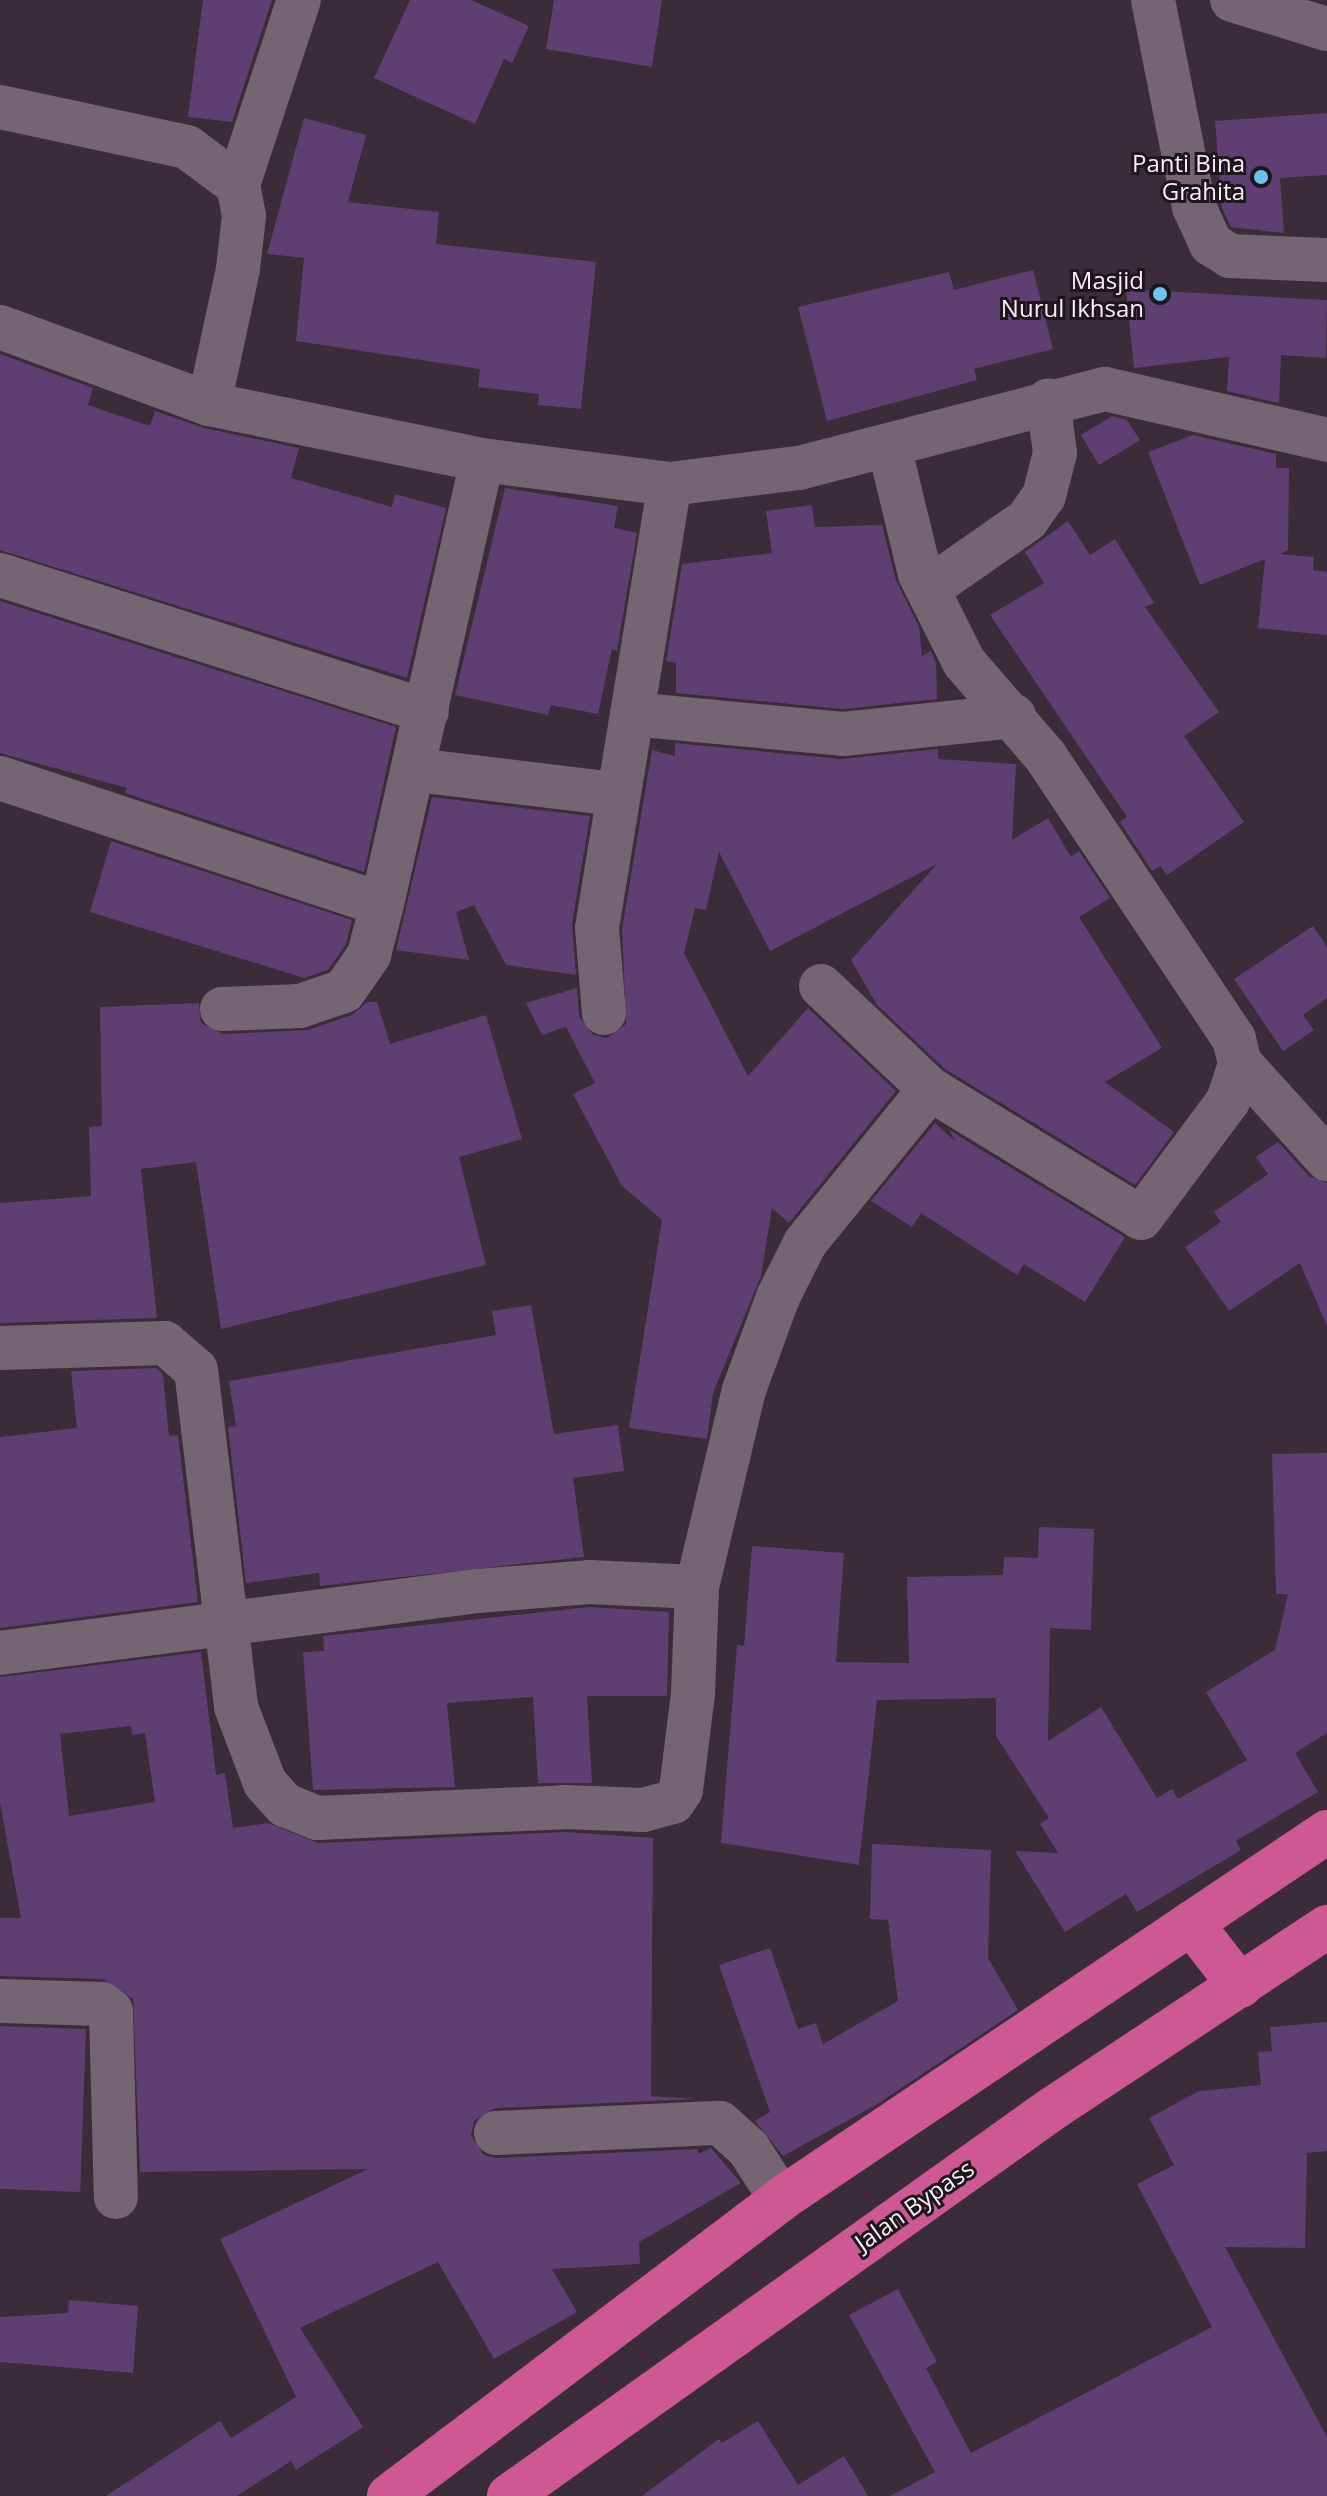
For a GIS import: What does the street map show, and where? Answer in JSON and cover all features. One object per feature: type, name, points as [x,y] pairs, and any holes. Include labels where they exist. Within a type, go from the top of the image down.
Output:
[{"type":"highway","points":[[389,2496],[781,2199],[1327,1832]]},
{"type":"highway","points":[[1191,1923],[1240,1986]]},
{"type":"highway","name":"Jalan Bypass","points":[[509,2496],[1052,2109],[1327,1927]]},
{"type":"street","points":[[209,404],[238,269],[244,216],[238,185],[299,0]]},
{"type":"street","points":[[1153,0],[1194,207],[1211,244],[1230,256],[1327,260]]},
{"type":"street","points":[[1232,0],[1327,29]]},
{"type":"street","points":[[0,107],[187,147],[238,185]]},
{"type":"street","points":[[0,327],[209,404],[482,460],[670,484],[799,468],[889,446],[1048,400],[1105,389],[1327,440]]},
{"type":"street","points":[[928,589],[1027,520],[1044,496],[1055,453],[1048,400]]},
{"type":"street","points":[[889,446],[928,589],[964,662],[1014,716],[1217,1007],[1240,1063],[1327,1159]]},
{"type":"street","points":[[222,1009],[300,1006],[344,991],[369,955],[416,770],[482,460]]},
{"type":"street","points":[[604,1013],[597,928],[615,794],[632,714],[670,484]]},
{"type":"street","points":[[0,575],[427,711]]},
{"type":"street","points":[[632,714],[843,734],[1014,716]]},
{"type":"street","points":[[416,770],[615,794]]},
{"type":"street","points":[[0,778],[382,904]]},
{"type":"street","points":[[821,986],[930,1089],[1141,1218],[1228,1101],[1240,1063]]},
{"type":"street","points":[[0,1348],[154,1343],[182,1353],[196,1370],[243,1729],[265,1783],[285,1805],[317,1818],[661,1809],[681,1790],[697,1587],[744,1390],[778,1297],[805,1243],[930,1089]]},
{"type":"street","points":[[0,1653],[494,1589],[589,1582],[697,1587]]},
{"type":"street","points":[[0,2001],[102,2004],[111,2011],[116,2197]]},
{"type":"street","points":[[496,2133],[720,2123],[748,2148],[781,2199]]},
{"type":"building","points":[[203,0],[272,0],[232,122],[188,117]]},
{"type":"building","points":[[410,0],[471,0],[529,26],[512,63],[504,59],[475,124],[374,78]]},
{"type":"building","points":[[554,0],[662,0],[652,67],[546,49]]},
{"type":"building","name":"Panti Bina Grahita","points":[[1327,113],[1327,175],[1280,178],[1284,233],[1231,227],[1222,208],[1215,121]]},
{"type":"building","points":[[304,118],[366,135],[348,202],[439,212],[436,244],[596,262],[581,409],[538,405],[539,394],[478,387],[480,369],[296,341],[304,258],[267,254]]},
{"type":"building","points":[[1033,270],[1053,349],[974,369],[977,380],[827,421],[798,307],[949,272],[954,290]]},
{"type":"building","points":[[1126,289],[1327,300],[1326,358],[1281,355],[1279,403],[1227,391],[1229,357],[1134,368]]},
{"type":"building","points":[[0,354],[93,388],[88,405],[150,426],[155,411],[204,428],[299,448],[291,478],[392,507],[395,494],[446,508],[407,678],[0,550]]},
{"type":"building","points":[[1112,416],[1127,420],[1140,440],[1099,465],[1081,435]]},
{"type":"building","points":[[1193,435],[1276,454],[1276,468],[1289,468],[1288,550],[1280,554],[1314,557],[1313,570],[1327,572],[1327,635],[1258,628],[1265,559],[1200,585],[1148,452]]},
{"type":"building","points":[[505,488],[618,506],[614,528],[637,533],[617,651],[612,649],[598,714],[551,705],[548,715],[455,695]]},
{"type":"building","points":[[812,505],[815,527],[882,525],[896,580],[919,627],[922,656],[931,651],[936,663],[937,699],[843,709],[676,693],[676,663],[666,661],[682,564],[772,553],[766,511]]},
{"type":"building","points":[[1068,521],[1090,555],[1115,539],[1154,603],[1145,607],[1219,712],[1184,736],[1244,822],[1167,875],[1160,866],[1152,871],[1120,822],[1127,817],[990,615],[1044,583],[1025,552]]},
{"type":"building","points":[[0,601],[396,727],[364,872],[125,793],[127,788],[0,753]]},
{"type":"building","points":[[675,743],[841,759],[938,749],[938,759],[1016,764],[1012,840],[1048,818],[1071,857],[1079,851],[1110,898],[1079,917],[1162,1048],[1105,1082],[1174,1132],[1135,1185],[945,1069],[877,1005],[851,960],[937,864],[770,951],[719,852],[706,910],[695,908],[684,953],[748,1076],[808,1008],[896,1091],[789,1223],[772,1208],[761,1276],[713,1393],[707,1439],[629,1428],[662,1220],[622,1186],[573,1094],[595,1083],[566,1027],[542,1035],[526,1003],[577,988],[579,1016],[593,1035],[607,1038],[626,1024],[622,929],[652,750],[675,756]]},
{"type":"building","points":[[432,797],[590,816],[572,924],[576,975],[506,965],[474,905],[456,912],[469,960],[396,950]]},
{"type":"building","points":[[111,841],[352,920],[346,944],[328,970],[304,978],[90,912]]},
{"type":"building","points":[[1313,926],[1327,947],[1327,998],[1303,1015],[1314,1030],[1283,1051],[1234,979]]},
{"type":"building","points":[[367,1002],[377,1002],[390,1044],[486,1015],[522,1139],[459,1157],[486,1265],[221,1329],[196,1162],[141,1169],[157,1318],[0,1323],[0,1203],[91,1196],[89,1127],[102,1126],[100,1007],[199,1003],[201,1023],[223,1034],[308,1030],[352,1015]]},
{"type":"building","points":[[935,1123],[956,1142],[949,1130],[1125,1237],[1085,1302],[1024,1264],[1017,1275],[921,1213],[912,1227],[871,1201]]},
{"type":"building","points":[[1278,1142],[1309,1176],[1327,1183],[1327,1326],[1300,1263],[1229,1311],[1185,1247],[1221,1222],[1214,1212],[1268,1174],[1256,1157]]},
{"type":"building","points":[[531,1305],[554,1434],[618,1425],[624,1471],[573,1478],[584,1557],[320,1586],[319,1573],[246,1583],[228,1427],[236,1426],[229,1381],[496,1335],[492,1311]]},
{"type":"building","points":[[156,1368],[163,1374],[169,1436],[178,1435],[198,1602],[0,1628],[0,1437],[77,1428],[71,1371]]},
{"type":"building","points":[[1327,1453],[1327,1733],[1295,1753],[1318,1792],[1236,1841],[1241,1850],[1137,1912],[1126,1894],[1065,1932],[1015,1851],[1058,1853],[1040,1824],[1049,1818],[996,1736],[996,1698],[877,1700],[859,1865],[721,1843],[737,1645],[744,1646],[752,1546],[844,1553],[836,1662],[909,1663],[907,1577],[1003,1575],[1004,1557],[1038,1558],[1039,1527],[1094,1529],[1091,1630],[1050,1628],[1048,1741],[1101,1707],[1157,1798],[1172,1789],[1178,1799],[1247,1760],[1206,1692],[1275,1650],[1288,1594],[1276,1594],[1272,1454]]},
{"type":"building","points":[[589,1607],[669,1612],[667,1696],[587,1696],[592,1783],[538,1783],[533,1697],[447,1703],[455,1787],[313,1790],[303,1652],[324,1651],[323,1636]]},
{"type":"building","points":[[201,1652],[216,1775],[225,1773],[233,1828],[268,1823],[318,1843],[565,1832],[653,1838],[651,2096],[696,2099],[495,2108],[474,2121],[471,2135],[484,2155],[497,2158],[698,2149],[698,2154],[711,2148],[741,2183],[639,2242],[640,2264],[552,2269],[577,2312],[494,2359],[438,2262],[300,2328],[363,2427],[296,2470],[291,2461],[237,2496],[106,2496],[220,2421],[231,2438],[296,2397],[220,2239],[368,2169],[140,2172],[133,1999],[103,1979],[0,1976],[0,1918],[21,1918],[0,1803],[0,1677]],"holes":[[[131,1726],[132,1735],[145,1733],[155,1802],[69,1816],[60,1734]]]},
{"type":"building","points":[[872,1844],[991,1850],[988,1958],[1018,2010],[876,2105],[783,2156],[755,2121],[770,2112],[719,1965],[770,1948],[798,2029],[816,2023],[823,2044],[898,2001],[888,1920],[870,1919]]},
{"type":"building","points":[[1327,2022],[1327,2151],[1307,2153],[1305,2248],[1225,2247],[1327,2437],[1327,2496],[890,2496],[935,2472],[849,2315],[898,2289],[937,2362],[926,2368],[971,2453],[1212,2327],[1137,2184],[1174,2165],[1149,2118],[1199,2091],[1261,2085],[1258,2052],[1272,2051],[1270,2027]]},
{"type":"building","points":[[0,2026],[86,2029],[80,2192],[0,2189]]},
{"type":"building","points":[[69,2300],[138,2306],[133,2373],[0,2362],[0,2317],[68,2313]]},
{"type":"building","points":[[758,2421],[798,2485],[844,2456],[868,2496],[642,2496],[719,2439],[722,2443]]},
{"type":"place","name":"Panti Bina Grahita","points":[[1261,177]]},
{"type":"place","name":"Masjid Nurul Ikhsan","points":[[1160,294]]}]
